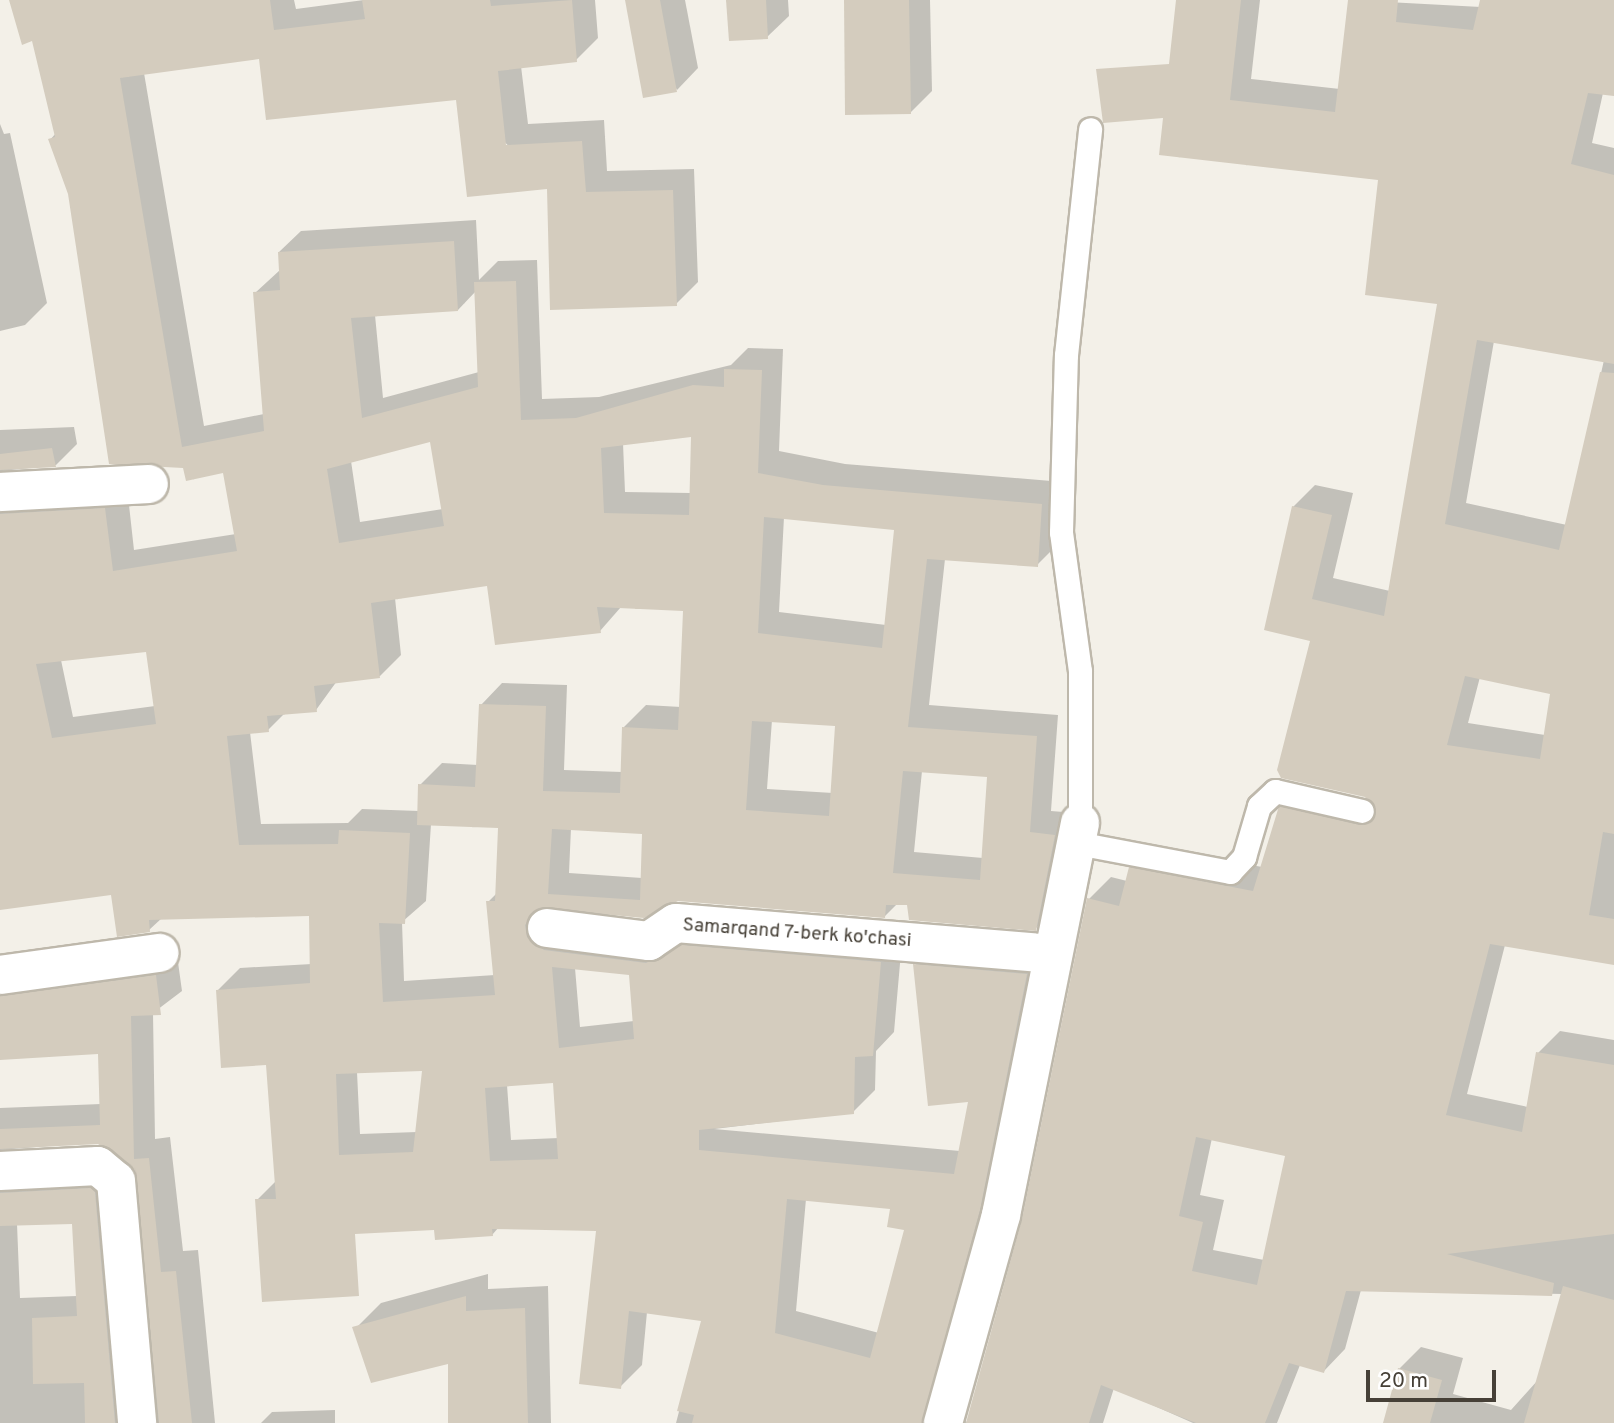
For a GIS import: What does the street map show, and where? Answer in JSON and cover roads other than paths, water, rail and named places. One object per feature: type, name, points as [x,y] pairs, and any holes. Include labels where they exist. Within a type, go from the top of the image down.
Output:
[{"type":"street","points":[[0,492],[149,484]]},
{"type":"street","points":[[943,1423],[1001,1215],[1078,833]]},
{"type":"street","name":"Samarqand 7-berk ko'chasi","points":[[547,928],[649,941],[676,923],[1053,954]]},
{"type":"street","points":[[0,975],[159,953]]},
{"type":"street","points":[[0,1171],[98,1166],[116,1181],[137,1423]]},
{"type":"lane","points":[[1090,129],[1066,355],[1061,532],[1080,671],[1078,833],[1230,872],[1244,858],[1259,806],[1275,791],[1362,811]]}]
